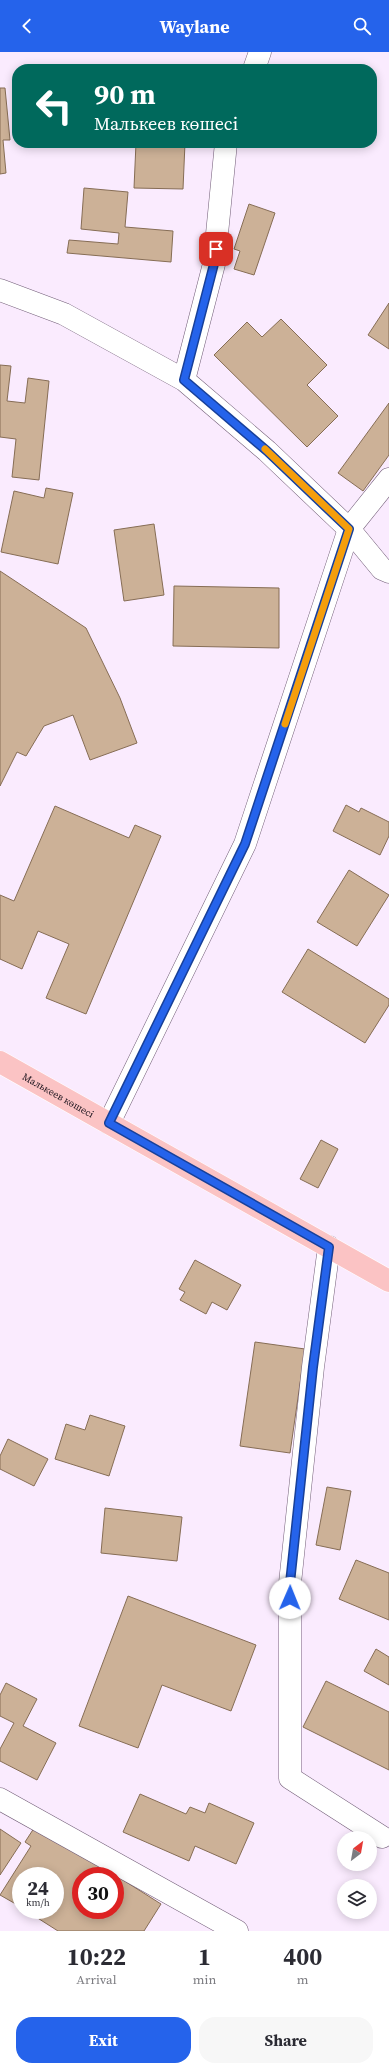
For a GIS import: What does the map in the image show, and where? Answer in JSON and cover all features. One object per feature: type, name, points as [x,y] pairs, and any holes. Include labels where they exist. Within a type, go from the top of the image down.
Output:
[{"type":"main road","name":"Малькеев көшесі","points":[[0,1062],[389,1281]]},
{"type":"street","points":[[256,64],[260,52]]},
{"type":"street","points":[[184,380],[214,264],[226,148]]},
{"type":"street","points":[[0,290],[64,314],[184,380],[267,451],[349,529],[382,568],[389,572]]},
{"type":"street","points":[[109,1123],[245,844],[349,529],[389,479]]},
{"type":"street","points":[[329,1247],[313,1367],[290,1583],[290,1778],[382,1837]]},
{"type":"street","points":[[0,1800],[237,1931]]},
{"type":"building","points":[[0,88],[5,88],[10,140],[3,140],[6,173],[0,174]]},
{"type":"building","points":[[136,148],[185,148],[183,189],[134,188]]},
{"type":"building","points":[[84,188],[128,192],[125,227],[173,231],[171,262],[67,253],[69,240],[118,244],[119,233],[81,229]]},
{"type":"building","points":[[249,204],[275,213],[254,275],[234,269],[240,251],[234,249]]},
{"type":"building","points":[[389,303],[389,349],[368,335]]},
{"type":"building","points":[[281,319],[327,365],[307,385],[338,416],[307,447],[214,355],[247,322],[262,337]]},
{"type":"building","points":[[0,365],[11,366],[7,401],[25,403],[28,378],[49,381],[39,480],[12,477],[16,439],[0,437]]},
{"type":"building","points":[[389,403],[389,455],[363,491],[338,473]]},
{"type":"building","points":[[46,488],[73,493],[58,564],[1,552],[14,491],[44,498]]},
{"type":"building","points":[[154,524],[164,595],[124,601],[114,530]]},
{"type":"building","points":[[0,571],[86,628],[120,698],[137,743],[90,760],[73,715],[44,726],[26,756],[17,752],[0,786]]},
{"type":"building","points":[[174,586],[279,588],[279,648],[173,646]]},
{"type":"building","points":[[346,805],[359,812],[361,808],[389,822],[389,836],[380,855],[333,831]]},
{"type":"building","points":[[55,806],[129,838],[135,825],[161,836],[86,1014],[46,998],[69,944],[38,931],[22,969],[0,959],[0,895],[14,901]]},
{"type":"building","points":[[349,870],[389,895],[357,946],[317,922]]},
{"type":"building","points":[[308,949],[389,999],[389,1005],[365,1043],[282,992]]},
{"type":"building","points":[[321,1140],[338,1149],[318,1188],[300,1179]]},
{"type":"building","points":[[195,1260],[241,1285],[227,1310],[212,1302],[206,1314],[180,1300],[185,1292],[179,1289]]},
{"type":"building","points":[[255,1342],[305,1349],[290,1453],[240,1446]]},
{"type":"building","points":[[90,1415],[125,1426],[109,1476],[55,1459],[66,1424],[85,1430]]},
{"type":"building","points":[[8,1439],[48,1459],[34,1486],[0,1469],[0,1456]]},
{"type":"building","points":[[327,1487],[351,1491],[340,1550],[316,1545]]},
{"type":"building","points":[[105,1508],[182,1517],[177,1561],[101,1553]]},
{"type":"building","points":[[356,1560],[389,1573],[389,1620],[339,1599]]},
{"type":"building","points":[[128,1596],[256,1645],[231,1711],[162,1685],[138,1748],[79,1726]]},
{"type":"building","points":[[376,1649],[389,1657],[389,1685],[364,1671]]},
{"type":"building","points":[[326,1681],[389,1712],[389,1770],[303,1727]]},
{"type":"building","points":[[6,1683],[37,1699],[23,1726],[56,1743],[37,1780],[0,1761],[0,1749],[14,1723],[0,1716],[0,1695]]},
{"type":"building","points":[[140,1794],[186,1814],[190,1807],[205,1813],[209,1803],[254,1823],[236,1864],[195,1846],[189,1861],[123,1832]]},
{"type":"building","points":[[36,1825],[102,1867],[72,1867],[72,1919],[124,1919],[124,1881],[161,1904],[144,1931],[58,1931],[39,1919],[64,1919],[64,1867],[18,1867],[31,1846],[25,1842]]},
{"type":"building","points":[[0,1829],[21,1843],[0,1875]]},
{"type":"building","points":[[12,1876],[12,1902],[0,1895]]},
{"type":"slow traffic","points":[[265,449],[349,529],[285,724]]},
{"type":"route","points":[[216,249],[214,264],[184,380],[267,451],[349,529],[245,844],[109,1123],[329,1247],[313,1367],[290,1583],[290,1598]]}]
